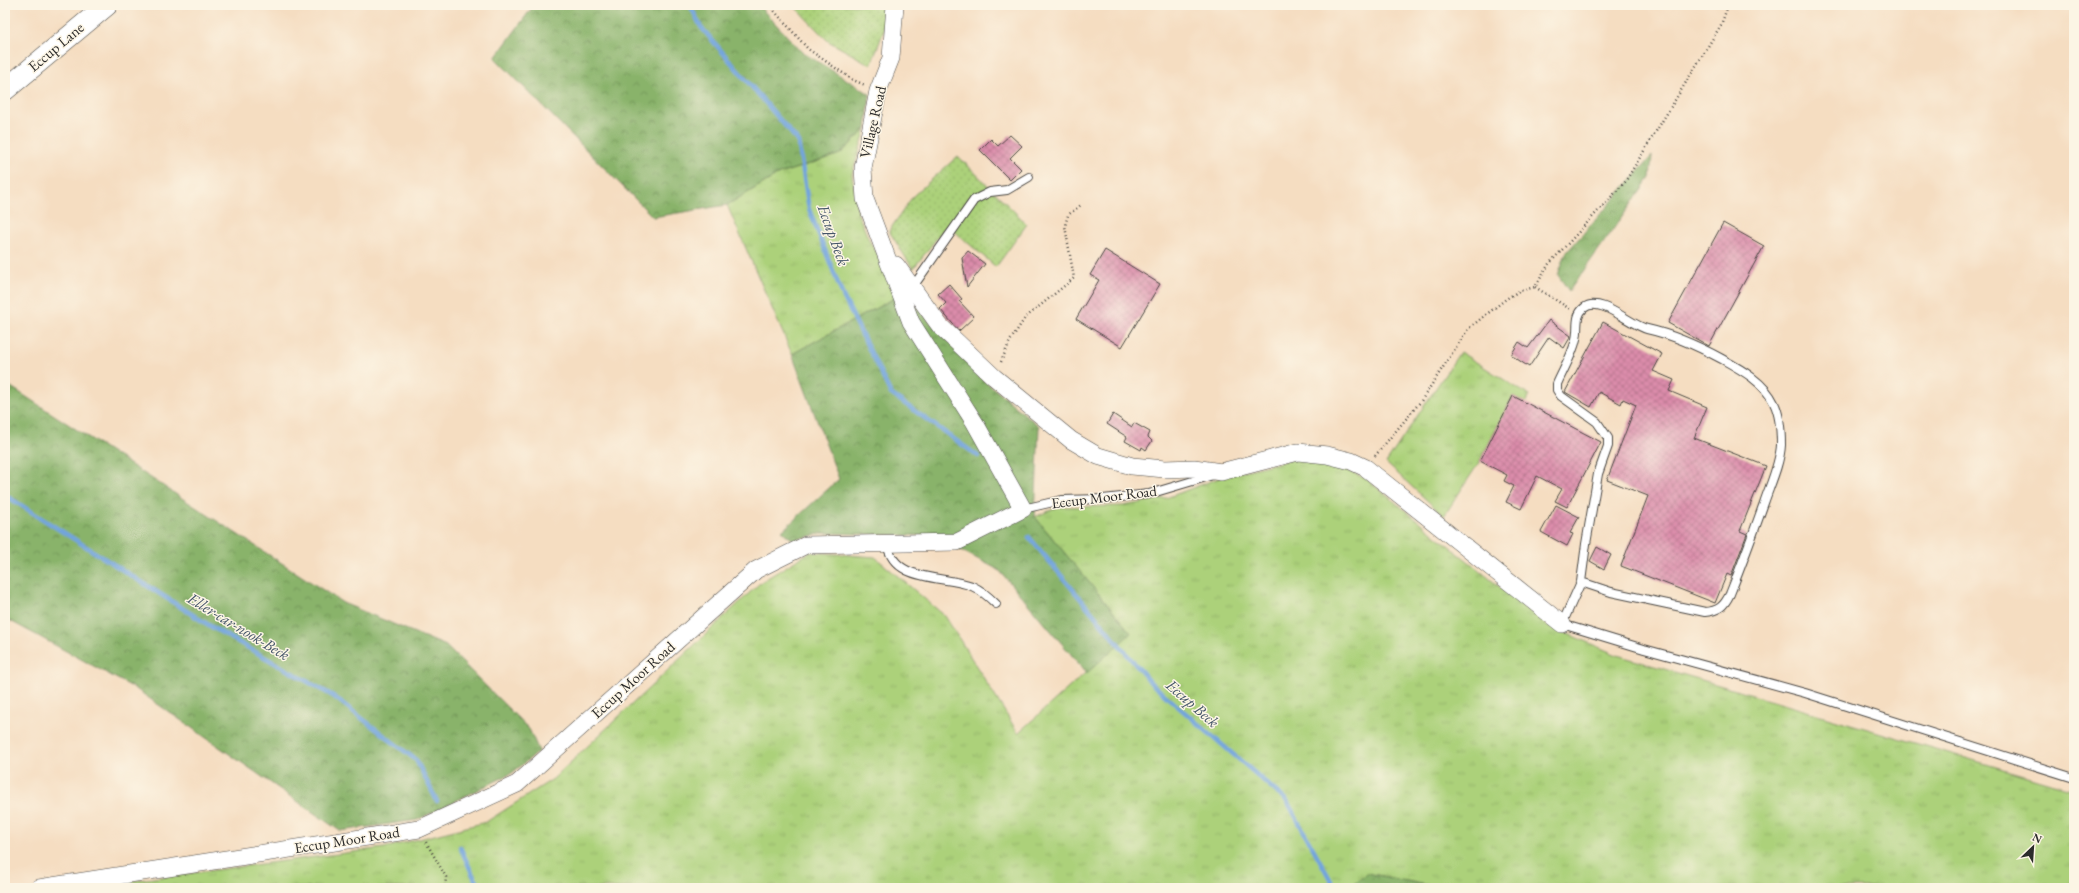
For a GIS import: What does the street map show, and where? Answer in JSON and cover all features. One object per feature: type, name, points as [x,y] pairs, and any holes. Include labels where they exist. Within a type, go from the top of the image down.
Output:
[{"type":"street","name":"Eccup Lane","points":[[5,90],[107,5]]},
{"type":"street","name":"Village Road","points":[[878,238],[865,198],[863,168],[878,91],[891,58],[895,5]]},
{"type":"street","points":[[878,238],[912,289],[940,326],[994,377],[1071,440],[1098,456],[1132,466],[1165,469],[1194,468],[1221,472],[1298,452],[1327,454],[1350,461],[1366,468],[1562,624]]},
{"type":"street","points":[[878,238],[911,322],[976,423],[1023,509]]},
{"type":"street","name":"Eccup Moor Road","points":[[39,888],[419,829],[517,784],[756,570],[806,545],[957,542],[1023,509]]},
{"type":"lane","points":[[912,289],[974,200],[990,192],[1007,190],[1029,177]]},
{"type":"lane","points":[[1581,582],[1611,592],[1705,612],[1716,611],[1724,605],[1730,594],[1767,494],[1781,445],[1778,416],[1775,404],[1767,392],[1740,369],[1684,341],[1655,330],[1645,329],[1599,305],[1588,305],[1579,315],[1576,341],[1557,384],[1557,390],[1597,422],[1608,438],[1608,446],[1598,474],[1581,582],[1562,624],[1644,649],[1805,693],[2074,778]]},
{"type":"lane","name":"Eccup Moor Road","points":[[1023,509],[1062,500],[1103,499],[1149,494],[1221,472]]},
{"type":"lane","points":[[887,544],[890,556],[898,566],[926,577],[972,586],[989,596],[996,604]]},
{"type":"path","points":[[770,5],[808,49],[853,80],[878,91]]},
{"type":"path","points":[[1366,468],[1421,401],[1468,329],[1506,299],[1519,291],[1535,287],[1549,264],[1625,182],[1721,26],[1728,5]]},
{"type":"path","points":[[994,377],[1010,341],[1025,318],[1074,278],[1065,226],[1068,215],[1081,205]]},
{"type":"path","points":[[1535,287],[1579,315]]},
{"type":"path","points":[[419,829],[446,877],[445,888]]},
{"type":"green space","points":[[534,5],[758,5],[802,52],[870,94],[866,129],[840,154],[779,174],[727,205],[653,217],[495,58]]},
{"type":"green space","points":[[793,5],[884,5],[884,30],[871,65],[828,41]]},
{"type":"green space","points":[[866,129],[852,174],[858,214],[870,242],[904,293],[792,354],[727,205],[779,174],[840,154]]},
{"type":"green space","points":[[958,156],[1027,224],[996,267],[947,225],[913,269],[889,231],[913,196]]},
{"type":"green space","points":[[1652,156],[1650,178],[1569,291],[1558,275],[1566,253]]},
{"type":"green space","points":[[904,293],[980,377],[1039,426],[1035,517],[1131,633],[1087,673],[999,570],[933,536],[824,533],[793,540],[782,531],[839,479],[792,354]]},
{"type":"green space","points":[[1460,352],[1530,396],[1525,403],[1513,396],[1480,461],[1444,516],[1386,463]]},
{"type":"green space","points":[[5,383],[343,603],[446,646],[529,729],[539,751],[512,773],[417,820],[340,831],[136,689],[5,618]]},
{"type":"green space","points":[[1298,458],[1329,463],[1365,478],[1547,625],[1617,655],[2074,790],[2074,888],[1441,888],[1367,873],[1348,888],[77,888],[384,848],[486,822],[553,779],[761,582],[810,552],[875,557],[945,616],[1018,733],[1130,633],[1035,517],[1058,507],[1123,506],[1166,498],[1227,475]]},
{"type":"green space","points":[[1367,873],[1441,888],[1348,888]]},
{"type":"building","points":[[1010,135],[1022,146],[1010,158],[1021,169],[1010,180],[980,150],[991,139],[998,146]]},
{"type":"building","points":[[1723,223],[1764,246],[1709,346],[1668,323]]},
{"type":"building","points":[[1105,250],[1160,284],[1122,347],[1076,319],[1099,280],[1090,275]]},
{"type":"building","points":[[968,251],[985,264],[967,287],[962,258]]},
{"type":"building","points":[[949,284],[962,299],[959,301],[974,317],[959,331],[940,309],[946,303],[938,294]]},
{"type":"building","points":[[1549,320],[1571,336],[1564,348],[1549,337],[1529,367],[1511,355],[1519,342],[1528,348]]},
{"type":"building","points":[[1603,322],[1662,354],[1653,371],[1674,380],[1669,391],[1707,407],[1694,438],[1766,466],[1740,531],[1747,534],[1731,576],[1727,574],[1715,603],[1621,566],[1648,496],[1607,480],[1636,405],[1623,399],[1621,404],[1599,392],[1591,407],[1565,392]]},
{"type":"building","points":[[1513,396],[1601,442],[1567,507],[1555,501],[1562,489],[1537,476],[1521,509],[1506,502],[1514,486],[1504,481],[1507,475],[1480,461]]},
{"type":"building","points":[[1113,414],[1132,427],[1134,423],[1150,432],[1148,437],[1152,441],[1146,450],[1142,447],[1141,450],[1125,441],[1127,437],[1107,424]]},
{"type":"building","points":[[1556,505],[1579,517],[1570,533],[1573,534],[1567,546],[1541,532]]},
{"type":"building","points":[[1597,547],[1611,555],[1604,569],[1590,561]]},
{"type":"waterway","name":"Eccup Beck","points":[[690,5],[701,27],[798,141],[809,209],[843,296],[891,394],[978,456]]},
{"type":"waterway","name":"Eller-car-nook-Beck","points":[[5,495],[215,629],[333,696],[416,760],[437,801]]},
{"type":"waterway","name":"Eccup Beck","points":[[1029,537],[1151,683],[1287,801],[1335,888]]},
{"type":"waterway","name":"Eller-car-nook-Beck","points":[[460,847],[479,888]]}]
